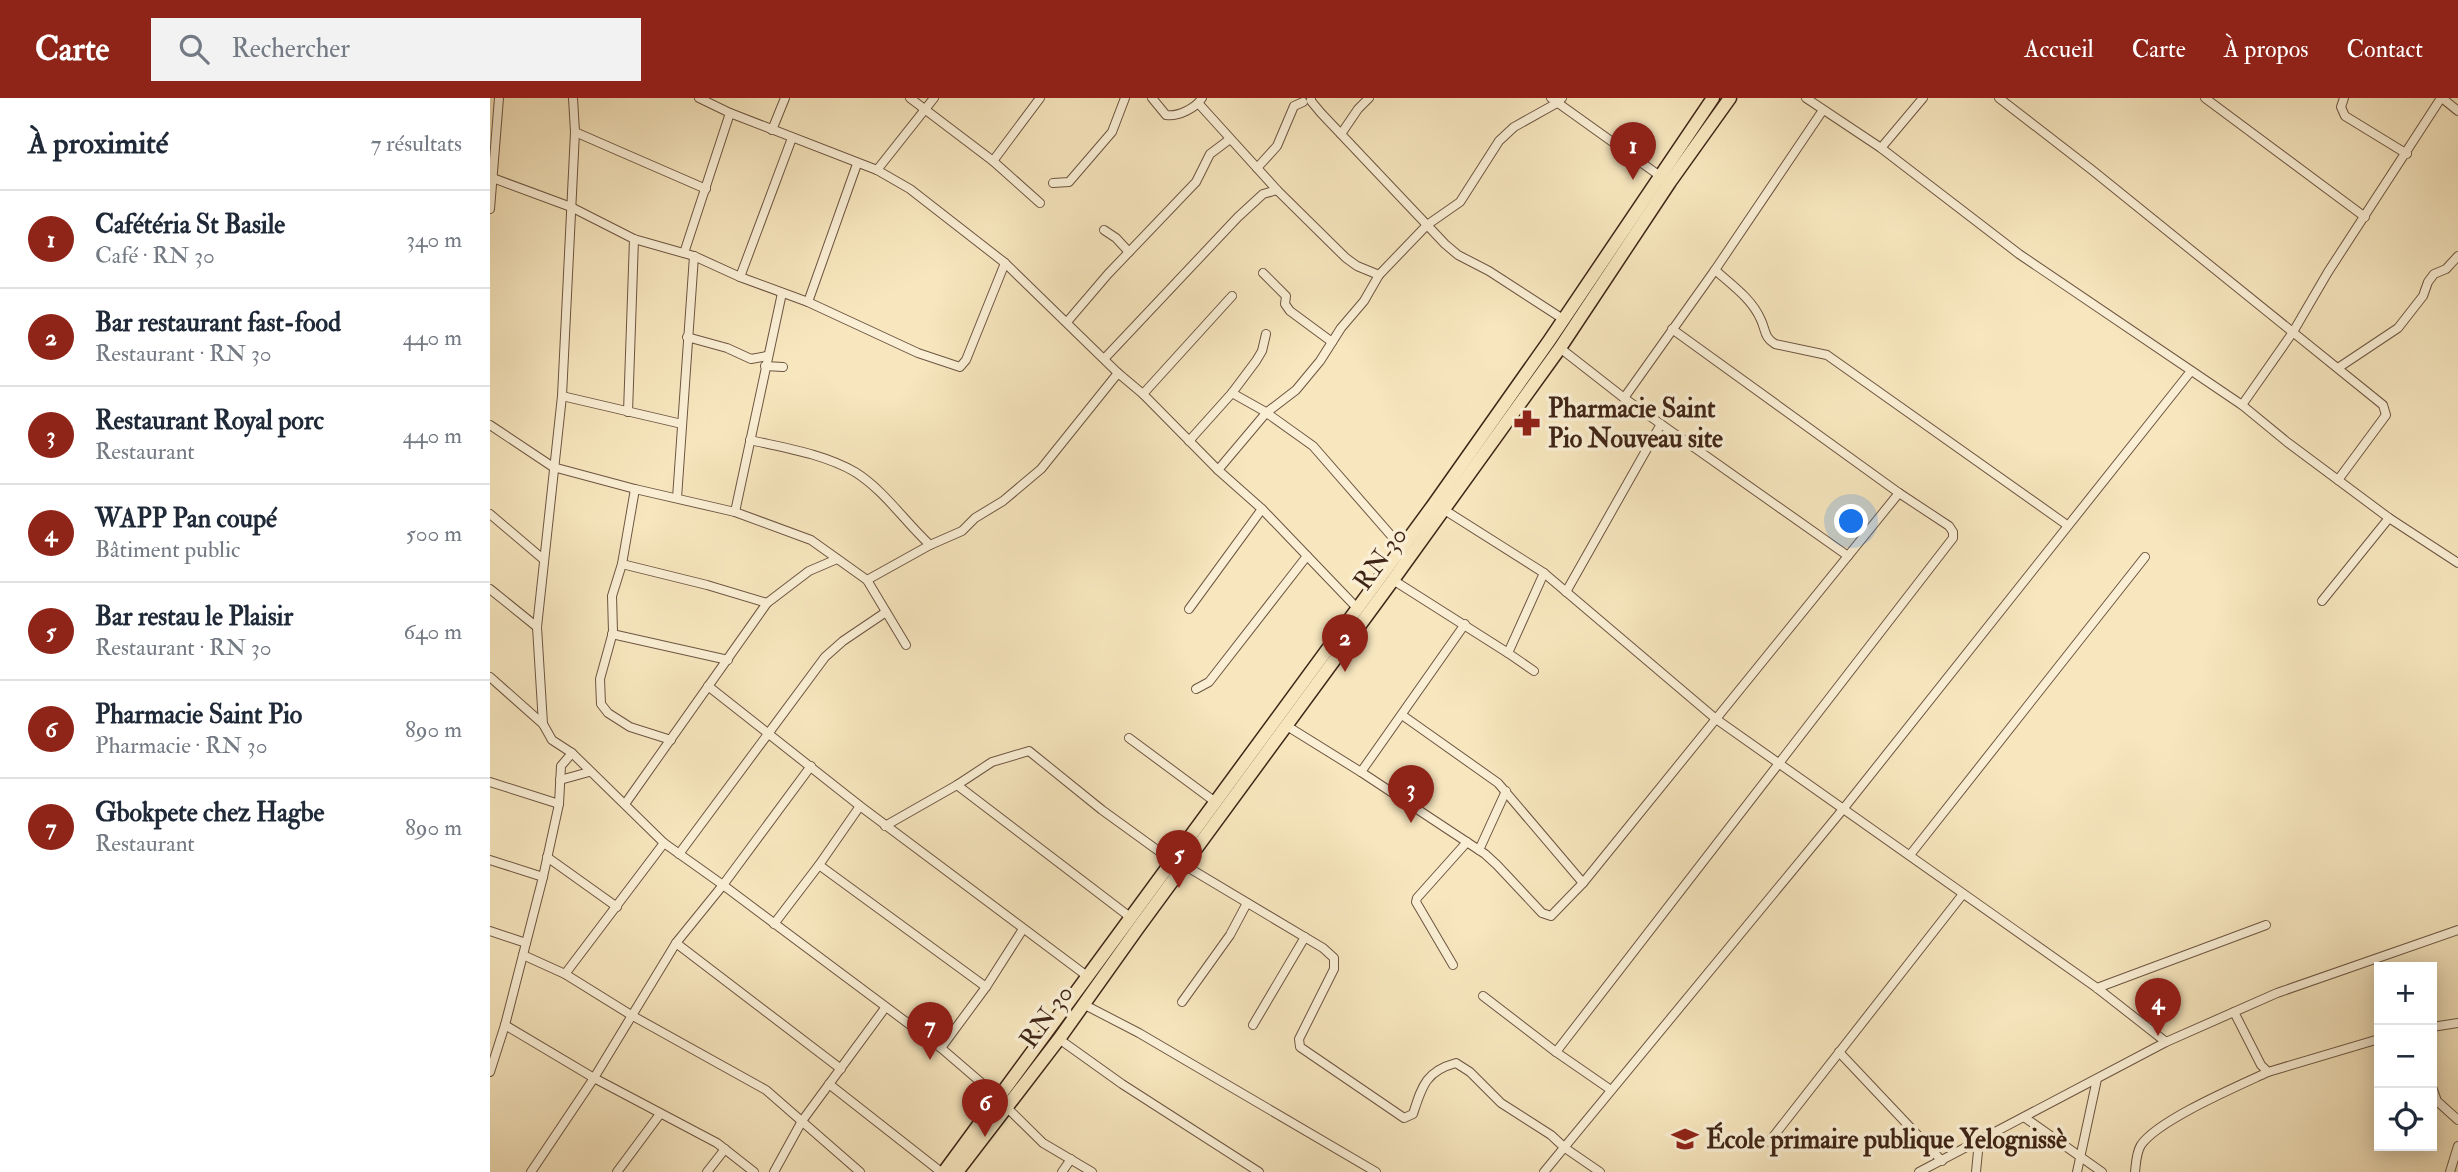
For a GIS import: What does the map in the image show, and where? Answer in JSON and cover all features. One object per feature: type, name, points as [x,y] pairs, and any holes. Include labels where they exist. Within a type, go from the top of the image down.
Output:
[{"type":"main road","name":"RN 30","points":[[957,1172],[1087,976],[1402,548],[1563,319],[1713,98]]},
{"type":"main road","name":"RN 30","points":[[942,1172],[1059,1039],[1560,348],[1670,182],[1730,98]]},
{"type":"street","points":[[490,209],[499,98]]},
{"type":"street","points":[[543,724],[537,627],[562,396],[575,132],[573,98]]},
{"type":"street","points":[[699,98],[772,130],[877,170],[910,189],[1005,263],[1143,394],[1218,470],[1262,509],[1357,608]]},
{"type":"street","points":[[720,108],[722,98]]},
{"type":"street","points":[[772,130],[785,98]]},
{"type":"street","points":[[910,98],[993,161],[1040,203]]},
{"type":"street","points":[[877,170],[934,98]]},
{"type":"street","points":[[993,161],[1040,98]]},
{"type":"street","points":[[1054,183],[1069,181],[1112,132],[1125,98]]},
{"type":"street","points":[[1152,98],[1166,115],[1174,116],[1200,101],[1257,168],[1346,257],[1357,266],[1379,275]]},
{"type":"street","points":[[1293,98],[1308,101],[1458,255],[1489,271],[1563,319]]},
{"type":"street","points":[[1341,134],[1358,109],[1370,98]]},
{"type":"street","points":[[1806,98],[1881,148],[2019,254],[2242,405],[2389,518],[2458,563]]},
{"type":"street","points":[[1881,148],[1923,98]]},
{"type":"street","points":[[1999,98],[2383,405],[2386,415],[2338,480]]},
{"type":"street","points":[[2205,98],[2365,217]]},
{"type":"street","points":[[2344,98],[2341,107],[2345,116],[2407,154]]},
{"type":"street","points":[[2242,405],[2293,332],[2328,272],[2442,98],[2458,111]]},
{"type":"street","points":[[1218,470],[1266,413],[1296,390],[1320,361],[1364,301],[1379,275],[1427,225],[1460,202],[1488,156],[1514,127],[1557,100],[1660,176]]},
{"type":"street","points":[[1257,168],[1277,145],[1294,106],[1308,101]]},
{"type":"street","points":[[1624,398],[1715,270],[1823,110]]},
{"type":"street","points":[[684,253],[730,113]]},
{"type":"street","points":[[575,132],[706,189]]},
{"type":"street","points":[[740,276],[792,138]]},
{"type":"street","points":[[1067,323],[1129,252],[1196,182],[1210,154],[1230,139]]},
{"type":"street","points":[[808,302],[857,164]]},
{"type":"street","points":[[491,177],[571,207],[634,239],[694,256],[808,302],[911,350],[960,367],[966,360],[1005,263]]},
{"type":"street","points":[[1105,358],[1238,217],[1263,194],[1278,190]]},
{"type":"street","points":[[1104,230],[1129,252]]},
{"type":"street","points":[[628,412],[634,239]]},
{"type":"street","points":[[677,498],[694,256]]},
{"type":"street","points":[[2338,368],[2398,327],[2423,296],[2434,274],[2446,269],[2458,256]]},
{"type":"street","points":[[1715,270],[1751,303],[1769,340],[1827,355],[2067,525]]},
{"type":"street","points":[[1263,273],[1286,296],[1285,304],[1290,311],[1332,342]]},
{"type":"street","points":[[735,512],[782,293]]},
{"type":"street","points":[[1143,394],[1232,296]]},
{"type":"street","points":[[1556,1052],[1953,538],[1949,526],[1672,330]]},
{"type":"street","points":[[1189,441],[1232,393],[1262,351],[1266,334]]},
{"type":"street","points":[[687,337],[727,348],[751,359],[765,370],[783,367]]},
{"type":"street","points":[[1560,348],[1624,398],[1848,556]]},
{"type":"street","points":[[751,359],[767,356]]},
{"type":"street","points":[[1544,1172],[1844,808],[2191,371]]},
{"type":"street","points":[[867,580],[930,545],[962,531],[975,518],[1003,501],[1041,469],[1118,373]]},
{"type":"street","points":[[1232,393],[1313,446],[1402,548]]},
{"type":"street","points":[[562,396],[682,424]]},
{"type":"street","points":[[1566,592],[1661,424]]},
{"type":"street","points":[[490,425],[553,467],[735,512],[801,536],[867,580],[906,645]]},
{"type":"street","points":[[750,440],[832,461],[856,473],[876,489],[930,545]]},
{"type":"street","points":[[635,489],[622,564],[612,596],[612,635],[600,679],[601,704],[608,713],[630,727],[671,740]]},
{"type":"street","points":[[1287,726],[1479,850],[1548,916],[1583,883],[1899,493]]},
{"type":"street","points":[[1189,609],[1262,509]]},
{"type":"street","points":[[1443,509],[1544,573],[1716,719],[2097,988],[2166,1042]]},
{"type":"street","points":[[490,514],[543,559]]},
{"type":"street","points":[[2322,600],[2389,518]]},
{"type":"street","points":[[1196,690],[1209,682],[1307,556]]},
{"type":"street","points":[[1910,855],[2145,557]]},
{"type":"street","points":[[625,804],[767,603],[810,571],[837,559]]},
{"type":"street","points":[[622,564],[767,603]]},
{"type":"street","points":[[1508,653],[1544,573]]},
{"type":"street","points":[[1393,580],[1534,671]]},
{"type":"street","points":[[490,589],[537,627]]},
{"type":"street","points":[[679,854],[825,657],[843,641],[886,612]]},
{"type":"street","points":[[1361,772],[1465,624]]},
{"type":"street","points":[[612,635],[728,660]]},
{"type":"street","points":[[490,677],[543,724],[552,740],[572,753],[664,843],[941,1048],[1043,1143],[1092,1172]]},
{"type":"street","points":[[708,686],[860,807],[1087,976]]},
{"type":"street","points":[[1402,715],[1506,791],[1583,883]]},
{"type":"street","points":[[1129,738],[1214,801]]},
{"type":"street","points":[[885,826],[992,762],[1029,751],[1102,810],[1171,860]]},
{"type":"street","points":[[490,1072],[505,1025],[543,877],[559,804],[561,766],[572,753]]},
{"type":"street","points":[[531,1172],[594,1078],[677,943],[811,766]]},
{"type":"street","points":[[560,780],[589,772]]},
{"type":"street","points":[[490,782],[559,804]]},
{"type":"street","points":[[957,785],[1130,917]]},
{"type":"street","points":[[1479,850],[1506,791]]},
{"type":"street","points":[[774,924],[860,807]]},
{"type":"street","points":[[1453,965],[1416,902],[1467,842]]},
{"type":"street","points":[[565,974],[664,843]]},
{"type":"street","points":[[547,857],[617,907]]},
{"type":"street","points":[[490,860],[543,877]]},
{"type":"street","points":[[819,865],[986,987]]},
{"type":"street","points":[[1184,865],[1305,937],[1334,958],[1334,969],[1299,1039],[1300,1048],[1404,1118],[1413,1114],[1422,1086],[1429,1076],[1443,1066],[1457,1063],[1501,1103],[1551,1135],[1600,1172]]},
{"type":"street","points":[[1769,1142],[1963,894]]},
{"type":"street","points":[[1182,1002],[1230,935],[1247,903]]},
{"type":"street","points":[[2097,988],[2266,925]]},
{"type":"street","points":[[941,1048],[986,987],[1023,929]]},
{"type":"street","points":[[1919,1172],[2166,1042],[2277,993],[2458,930]]},
{"type":"street","points":[[490,931],[526,943]]},
{"type":"street","points":[[1253,1024],[1305,937]]},
{"type":"street","points":[[677,943],[841,1069]]},
{"type":"street","points":[[523,955],[565,974],[631,1015],[776,1096],[860,1172]]},
{"type":"street","points":[[1483,996],[1611,1090]]},
{"type":"street","points":[[1083,1004],[1139,1033],[1376,1172]]},
{"type":"street","points":[[774,1172],[802,1121],[885,1008]]},
{"type":"street","points":[[2234,1012],[2261,1065],[2268,1072]]},
{"type":"street","points":[[2437,1026],[2458,1023]]},
{"type":"street","points":[[505,1025],[594,1078],[725,1149],[754,1172]]},
{"type":"street","points":[[1059,1039],[1122,1084],[1259,1172]]},
{"type":"street","points":[[2135,1172],[2137,1152],[2141,1144],[2165,1125],[2268,1072],[2374,1041]]},
{"type":"street","points":[[1839,1052],[1942,1161]]},
{"type":"street","points":[[2077,1172],[2097,1079]]},
{"type":"street","points":[[829,1084],[942,1172]]},
{"type":"street","points":[[2432,1088],[2437,1101],[2458,1120]]},
{"type":"street","points":[[617,1172],[660,1114]]},
{"type":"street","points":[[2024,1117],[2102,1172]]},
{"type":"street","points":[[1976,1172],[1979,1141]]},
{"type":"street","points":[[2449,1172],[2458,1146]]},
{"type":"street","points":[[707,1172],[725,1149]]},
{"type":"street","points":[[1062,1172],[1071,1159]]},
{"type":"place","name":"Cafétéria St Basile","points":[[1633,180]]},
{"type":"place","name":"Pharmacie Saint Pio Nouveau site","points":[[1527,423]]},
{"type":"place","name":"Bar restaurant fast-food","points":[[1345,672]]},
{"type":"place","name":"Restaurant Royal porc","points":[[1411,823]]},
{"type":"place","name":"Bar restau le Plaisir","points":[[1179,888]]},
{"type":"place","name":"WAPP Pan coupé","points":[[2158,1036]]},
{"type":"place","name":"Gbokpete chez Hagbe","points":[[930,1060]]},
{"type":"place","name":"Pharmacie Saint Pio","points":[[985,1137]]},
{"type":"place","name":"École primaire publique Yelognissè","points":[[1685,1139]]}]
